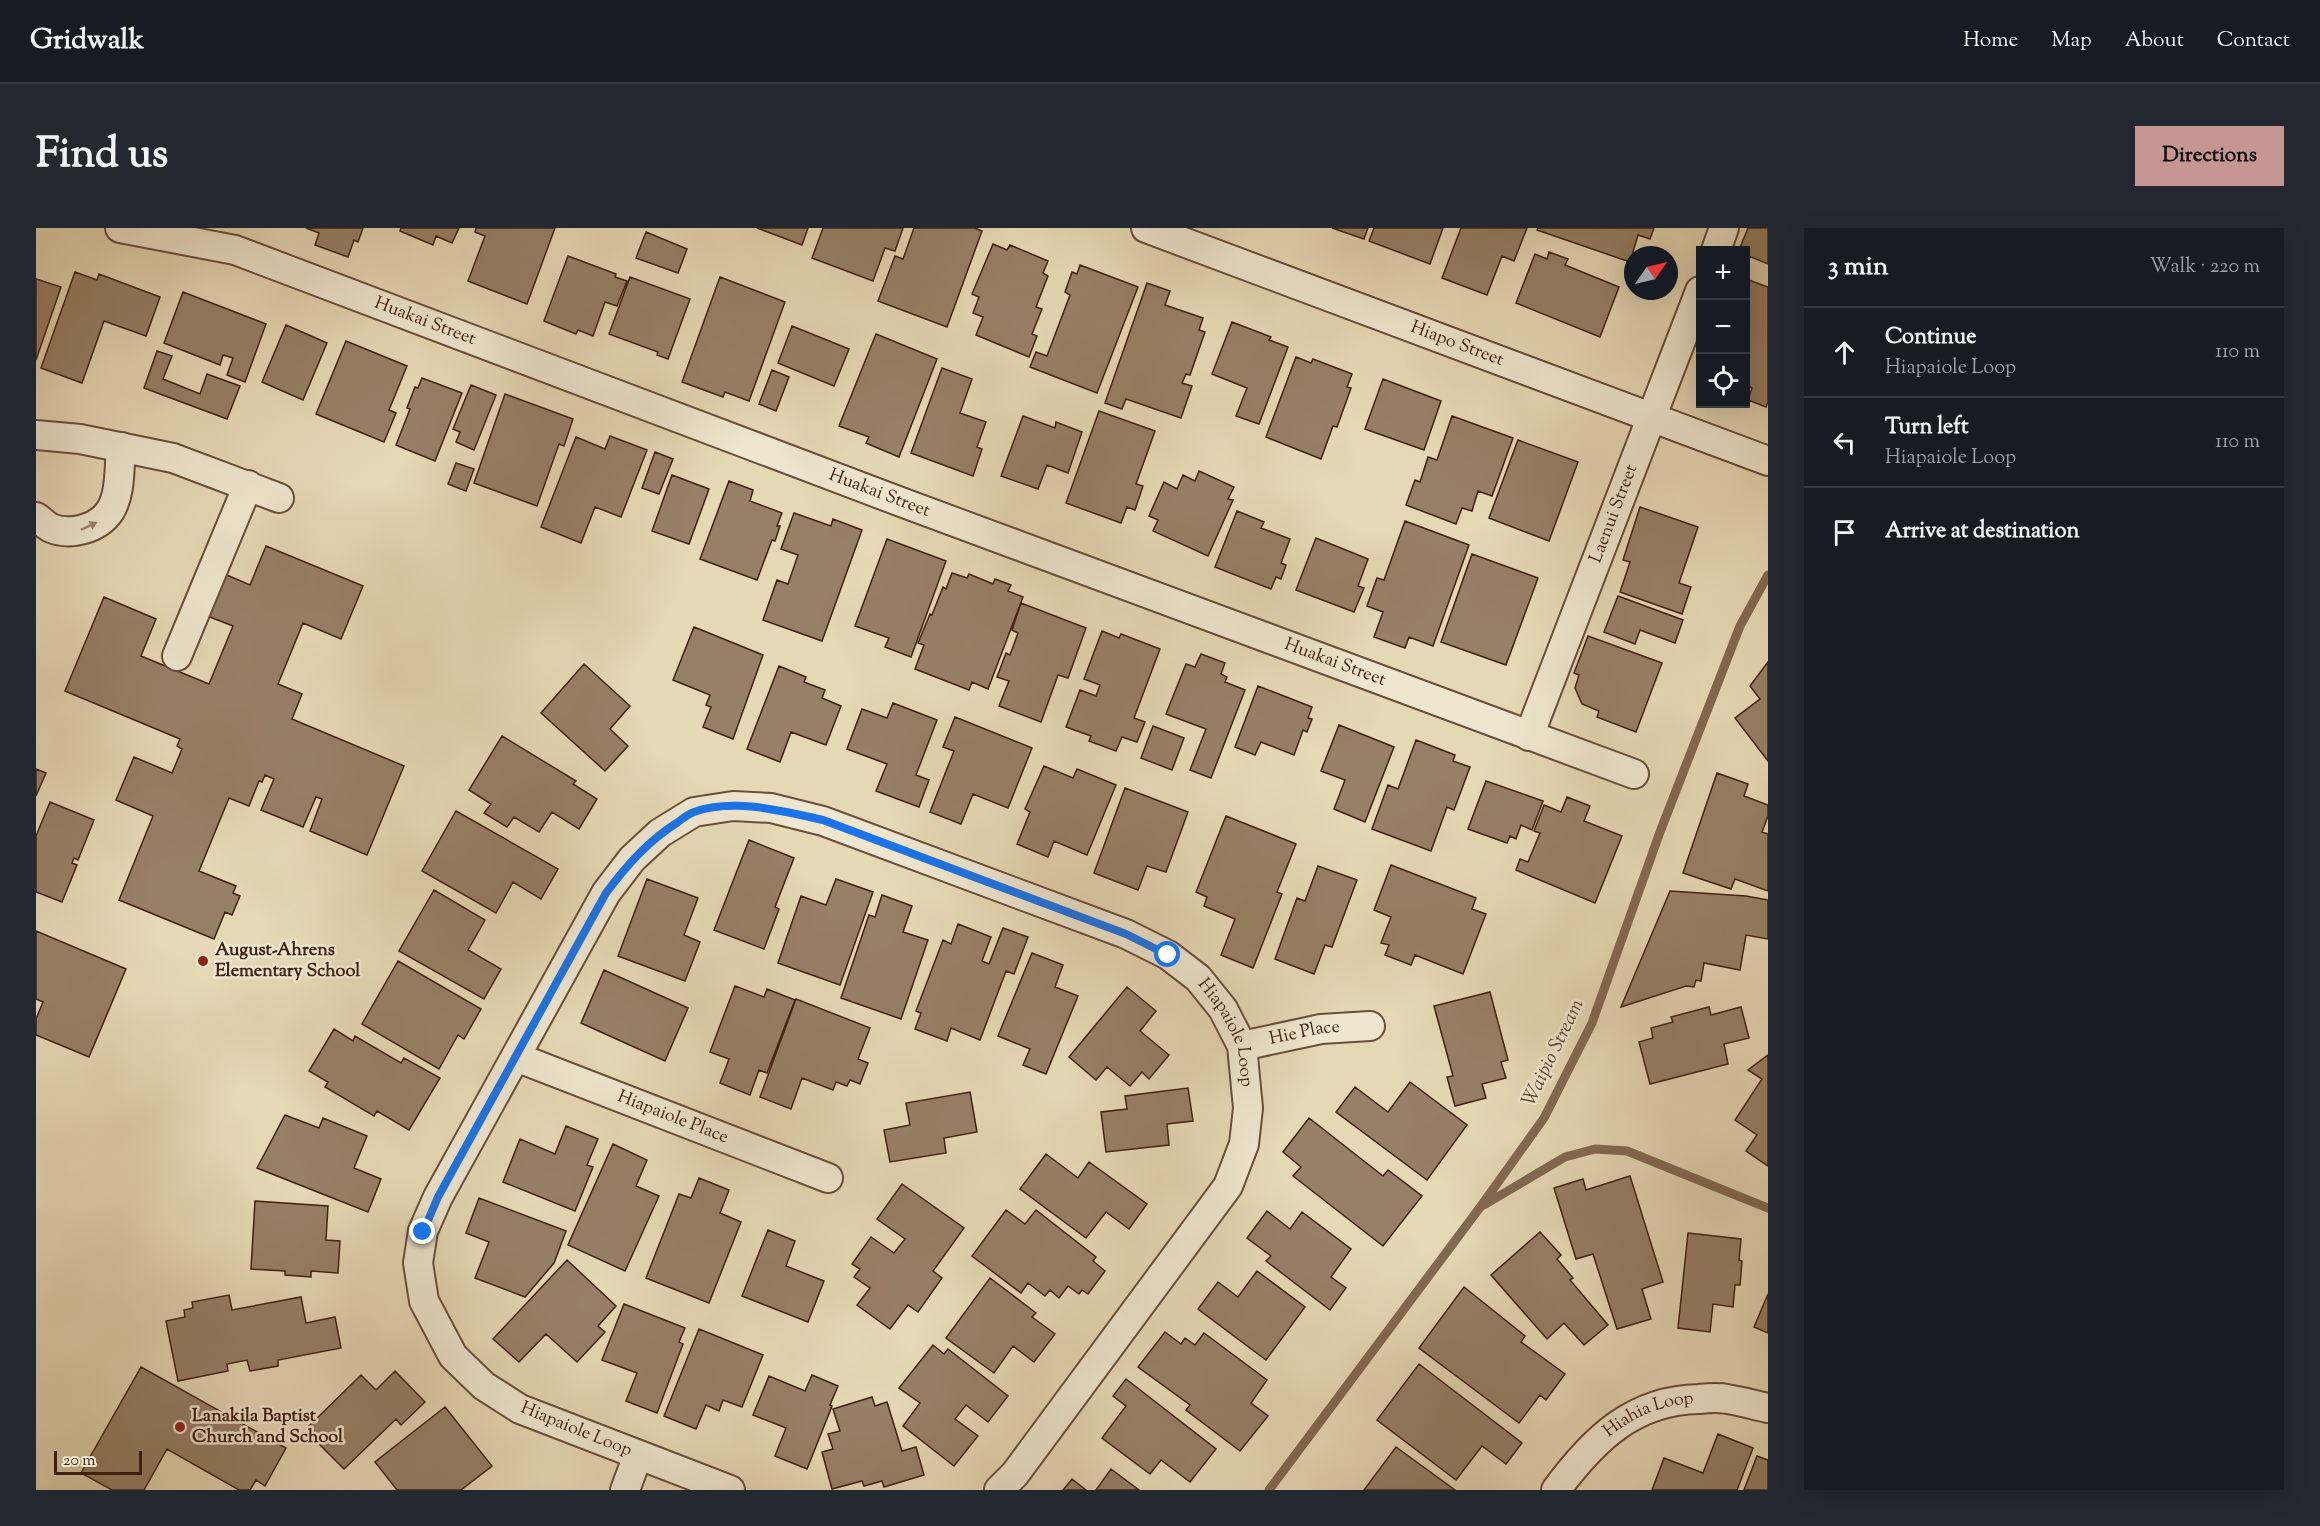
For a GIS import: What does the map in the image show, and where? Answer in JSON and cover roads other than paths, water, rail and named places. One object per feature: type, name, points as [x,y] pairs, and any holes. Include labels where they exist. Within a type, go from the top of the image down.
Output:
[{"type":"street","name":"Huakai Street","points":[[120,228],[235,250],[1634,774]]},
{"type":"street","points":[[1717,246],[1724,228]]},
{"type":"street","name":"Hiapo Street","points":[[1163,231],[1768,461]]},
{"type":"street","name":"Laenui Street","points":[[1529,736],[1698,300]]},
{"type":"street","points":[[36,435],[80,439],[173,458],[279,498]]},
{"type":"street","points":[[36,517],[51,528],[73,532],[91,527],[110,512],[117,492],[121,447]]},
{"type":"street","points":[[177,656],[249,485]]},
{"type":"street","name":"Hiapaiole Loop","points":[[730,1490],[520,1409],[484,1386],[453,1356],[424,1301],[418,1263],[423,1232],[438,1197],[606,893],[632,860],[660,833],[694,812],[733,806],[771,808],[823,820],[1126,934],[1168,955],[1198,978],[1223,1009],[1242,1046],[1248,1108],[1244,1144],[1228,1186],[1015,1474],[999,1490]]},
{"type":"street","name":"Hie Place","points":[[1242,1046],[1321,1029],[1370,1026]]},
{"type":"street","name":"Hiapaiole Place","points":[[516,1057],[828,1178]]},
{"type":"street","name":"Hiahia Loop","points":[[1556,1490],[1576,1463],[1607,1432],[1638,1412],[1666,1402],[1725,1398],[1768,1408]]},
{"type":"street","points":[[625,1490],[638,1455]]},
{"type":"waterway","name":"Waipio Stream","points":[[1269,1490],[1544,1118],[1592,1023],[1660,832],[1740,626],[1768,575]]},
{"type":"waterway","points":[[1484,1205],[1565,1157],[1595,1149],[1627,1151],[1768,1208]]},
{"type":"place","name":"August-Ahrens Elementary School","points":[[203,961]]},
{"type":"place","name":"Lanakila Baptist Church and School","points":[[180,1427]]}]
